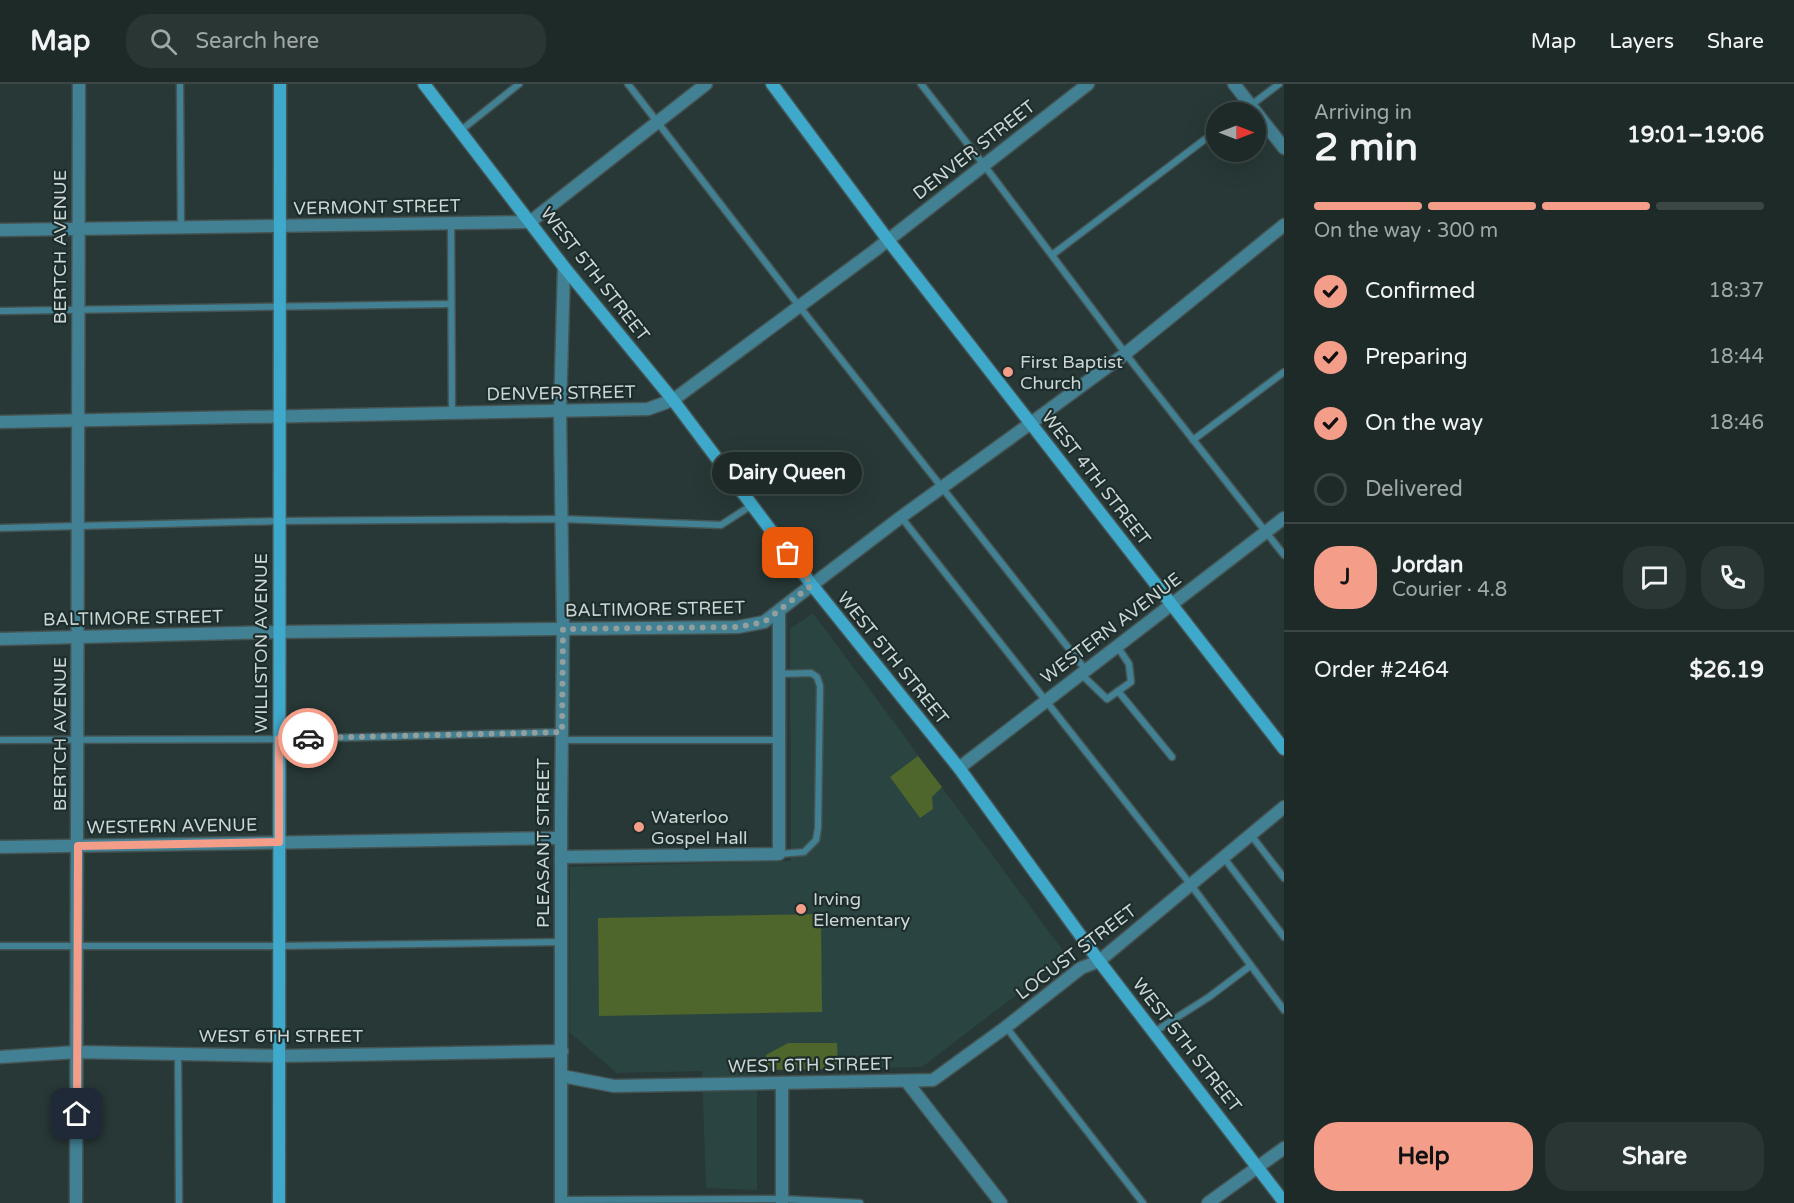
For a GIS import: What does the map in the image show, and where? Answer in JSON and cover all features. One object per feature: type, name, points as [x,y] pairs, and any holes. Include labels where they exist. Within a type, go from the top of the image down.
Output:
[{"type":"main road","name":"WILLISTON AVENUE","points":[[279,1203],[278,226],[280,84]]},
{"type":"main road","name":"WEST 5TH STREET","points":[[424,84],[564,267],[673,400],[812,585],[959,768],[1099,962],[1284,1202]]},
{"type":"main road","name":"WEST 4TH STREET","points":[[772,84],[888,240],[1284,749]]},
{"type":"street","name":"BERTCH AVENUE","points":[[76,1203],[79,84]]},
{"type":"street","points":[[531,222],[706,84]]},
{"type":"street","name":"DENVER STREET","points":[[0,422],[648,409],[673,400],[888,240],[1088,84]]},
{"type":"street","points":[[1234,84],[1243,102]]},
{"type":"street","points":[[1266,130],[1284,148]]},
{"type":"street","name":"VERMONT STREET","points":[[0,230],[531,222]]},
{"type":"street","name":"BALTIMORE STREET","points":[[0,639],[279,632],[738,627],[764,622],[779,613],[900,517],[1125,354],[1284,225]]},
{"type":"street","name":"PLEASANT STREET","points":[[561,1202],[563,629],[560,412],[564,267]]},
{"type":"street","name":"WESTERN AVENUE","points":[[959,768],[1284,518]]},
{"type":"street","points":[[561,857],[779,854],[779,613]]},
{"type":"street","name":"LOCUST STREET","points":[[906,1082],[933,1080],[1081,968],[1099,962],[1284,807]]},
{"type":"street","name":"WESTERN AVENUE","points":[[0,847],[561,838]]},
{"type":"street","name":"WEST 6TH STREET","points":[[0,1057],[77,1053],[280,1056],[562,1050]]},
{"type":"street","name":"WEST 6TH STREET","points":[[562,1076],[614,1086],[906,1082],[1001,1203]]},
{"type":"street","points":[[782,1083],[782,1201]]},
{"type":"street","points":[[1208,1203],[1284,1148]]},
{"type":"lane","points":[[180,84],[181,228]]},
{"type":"lane","points":[[460,131],[519,84]]},
{"type":"lane","points":[[628,84],[1107,699],[1131,682],[1129,664],[1116,646]]},
{"type":"lane","points":[[921,84],[1125,354],[1284,555]]},
{"type":"lane","points":[[1256,102],[1280,84]]},
{"type":"lane","points":[[1052,255],[1206,139]]},
{"type":"lane","points":[[451,224],[452,414]]},
{"type":"lane","points":[[0,311],[451,304]]},
{"type":"lane","points":[[1193,440],[1284,372]]},
{"type":"lane","points":[[0,528],[279,521],[561,519],[721,525],[752,505]]},
{"type":"lane","points":[[900,517],[1047,700],[1191,885],[1284,1010]]},
{"type":"lane","points":[[779,674],[811,674],[817,677],[820,686],[816,840],[804,852],[779,854]]},
{"type":"lane","points":[[1118,691],[1172,757]]},
{"type":"lane","points":[[0,740],[562,736],[779,740]]},
{"type":"lane","points":[[1251,835],[1284,878]]},
{"type":"lane","points":[[1224,858],[1284,937]]},
{"type":"lane","points":[[0,946],[279,946],[561,942]]},
{"type":"lane","points":[[1154,1032],[1209,997],[1250,966]]},
{"type":"lane","points":[[1006,1027],[1143,1203]]},
{"type":"lane","points":[[178,1054],[179,1203]]},
{"type":"lane","points":[[561,1202],[860,1203]]},
{"type":"shaded area","name":"Irving Elementary","points":[[813,613],[1067,956],[922,1067],[757,1070],[757,1190],[706,1188],[702,1071],[617,1073],[569,1032],[570,867],[791,861],[790,629]]},
{"type":"green space","points":[[918,756],[942,787],[932,797],[933,809],[920,818],[890,777]]},
{"type":"green space","points":[[821,914],[822,1012],[599,1016],[598,918]]},
{"type":"green space","points":[[788,1043],[837,1043],[838,1069],[768,1070],[766,1055]]},
{"type":"way so far","points":[[308,738],[562,732],[563,629],[753,626],[779,613],[812,585],[788,553]]},
{"type":"place","name":"First Baptist Church","points":[[1008,372]]},
{"type":"place","name":"Dairy Queen","points":[[788,553]]},
{"type":"place","name":"Waterloo Gospel Hall","points":[[639,827]]},
{"type":"place","name":"Irving Elementary","points":[[801,909]]},
{"type":"route","points":[[77,1114],[78,846],[279,842],[279,739],[308,738]]}]
